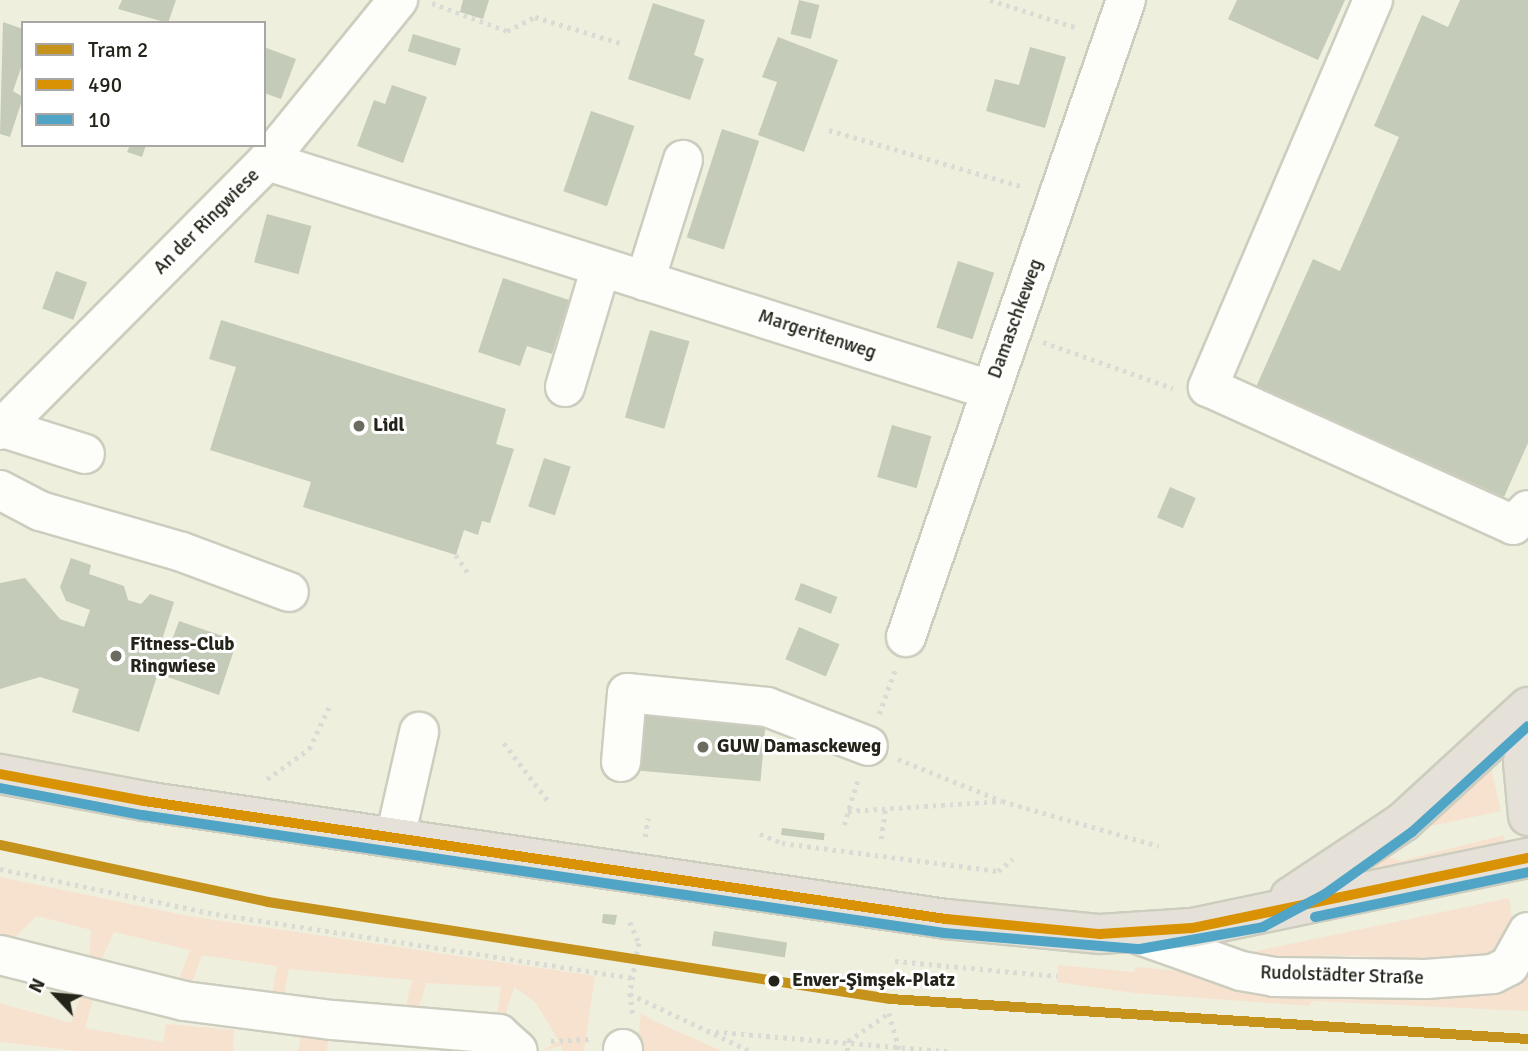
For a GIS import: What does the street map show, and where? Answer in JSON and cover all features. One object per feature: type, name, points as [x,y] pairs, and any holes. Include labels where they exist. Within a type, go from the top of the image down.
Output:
[{"type":"main road","points":[[1259,914],[1318,882],[1403,822],[1528,707]]},
{"type":"main road","points":[[1528,734],[1522,762],[1528,816]]},
{"type":"main road","name":"Rudolstädter Straße","points":[[0,774],[144,801],[946,919],[1140,935],[1259,914],[1528,858]]},
{"type":"street","name":"An der Ringwiese","points":[[1,428],[267,161],[398,0]]},
{"type":"street","name":"Damaschkeweg","points":[[906,637],[1126,0]]},
{"type":"street","points":[[1373,0],[1208,387],[1513,524],[1528,510]]},
{"type":"street","points":[[645,281],[683,160]]},
{"type":"street","name":"Margeritenweg","points":[[267,161],[990,390]]},
{"type":"street","points":[[565,387],[601,267]]},
{"type":"street","points":[[1,428],[85,454]]},
{"type":"street","points":[[0,490],[40,511],[182,552],[289,592]]},
{"type":"street","points":[[621,762],[627,693],[768,707],[868,746]]},
{"type":"street","points":[[395,838],[419,732]]},
{"type":"street","name":"Rudolstädter Straße","points":[[1140,935],[1241,971],[1274,977],[1426,979],[1493,974],[1508,966],[1528,932]]},
{"type":"street","points":[[0,955],[184,1001],[332,1020],[499,1034],[529,1049]]},
{"type":"path","points":[[424,0],[507,31],[535,18],[620,43]]},
{"type":"path","points":[[990,0],[1112,39]]},
{"type":"path","points":[[829,130],[1058,198]]},
{"type":"path","points":[[1012,331],[1176,389],[1208,387]]},
{"type":"path","points":[[456,555],[470,576]]},
{"type":"path","points":[[267,779],[309,749],[330,705]]},
{"type":"path","points":[[504,743],[549,802]]},
{"type":"path","points":[[868,746],[1002,801],[1159,846]]},
{"type":"path","points":[[848,811],[1002,801]]},
{"type":"path","points":[[881,839],[885,809]]},
{"type":"path","points":[[645,837],[648,818]]},
{"type":"path","points":[[760,834],[782,843],[998,871],[1013,859]]},
{"type":"path","points":[[0,869],[216,914],[632,978]]},
{"type":"path","points":[[631,922],[639,943],[630,993],[635,1005]]},
{"type":"path","points":[[895,961],[1057,976]]},
{"type":"path","points":[[630,993],[750,1051]]},
{"type":"path","points":[[847,1051],[848,1041],[889,1013],[896,1045],[900,1051]]},
{"type":"path","points":[[706,1031],[947,1051]]},
{"type":"path","points":[[529,1049],[557,1037],[615,1046]]},
{"type":"shaded area","points":[[1490,763],[1501,811],[1407,831]]},
{"type":"shaded area","points":[[1504,835],[1505,845],[1357,874],[1381,854],[1400,861]]},
{"type":"shaded area","points":[[0,877],[188,916],[595,976],[584,1051],[563,1051],[561,1046],[541,1051],[559,1041],[535,1002],[514,987],[505,1016],[497,1015],[501,987],[426,983],[419,1008],[406,1005],[412,980],[289,969],[284,996],[272,994],[277,966],[202,955],[190,988],[177,985],[190,950],[114,932],[99,965],[89,961],[91,930],[37,916],[13,939],[0,936]]},
{"type":"shaded area","points":[[1509,898],[1512,919],[1508,944],[1495,956],[1474,960],[1325,955],[1300,962],[1238,955]]},
{"type":"shaded area","points":[[1058,965],[1134,972],[1136,967],[1446,995],[1491,994],[1514,987],[1528,973],[1528,1011],[1312,1001],[1309,1006],[1134,993],[1057,982]]},
{"type":"shaded area","points":[[80,997],[93,1000],[85,1028],[163,1042],[166,1024],[234,1030],[233,1051],[79,1051],[0,1042],[0,1003],[71,1023]]},
{"type":"shaded area","points":[[641,1013],[654,1021],[722,1051],[637,1051]]},
{"type":"shaded area","points":[[302,1030],[329,1034],[327,1051],[298,1051]]},
{"type":"building","points":[[122,0],[176,0],[169,21],[118,9]]},
{"type":"building","points":[[463,0],[489,0],[483,19],[460,12]]},
{"type":"building","points":[[799,0],[819,5],[811,39],[791,34]]},
{"type":"building","points":[[1237,0],[1345,0],[1318,60],[1228,19]]},
{"type":"building","points":[[1460,0],[1528,0],[1528,443],[1504,497],[1392,447],[1390,452],[1365,441],[1367,436],[1256,387],[1313,259],[1340,271],[1399,137],[1374,126],[1422,15],[1448,27]]},
{"type":"building","points":[[653,3],[705,20],[694,55],[704,59],[690,100],[628,79]]},
{"type":"building","points":[[3,22],[21,28],[21,68],[13,91],[21,96],[21,103],[10,137],[0,134]]},
{"type":"building","points":[[413,34],[461,49],[456,66],[408,51]]},
{"type":"building","points":[[778,37],[838,60],[804,152],[758,135],[777,82],[762,77]]},
{"type":"building","points":[[1030,47],[1066,57],[1045,128],[986,111],[995,79],[1019,85]]},
{"type":"building","points":[[266,48],[296,59],[281,99],[266,94]]},
{"type":"building","points":[[392,85],[427,97],[403,163],[357,146],[374,100],[385,104]]},
{"type":"building","points":[[591,111],[634,126],[607,206],[563,191]]},
{"type":"building","points":[[722,129],[759,141],[724,249],[687,237]]},
{"type":"building","points":[[129,147],[145,147],[142,157],[127,152]]},
{"type":"building","points":[[267,214],[311,226],[298,274],[254,262]]},
{"type":"building","points":[[958,261],[994,273],[973,339],[936,328]]},
{"type":"building","points":[[56,271],[87,282],[73,320],[42,309]]},
{"type":"building","points":[[503,278],[569,300],[552,354],[527,346],[520,366],[478,352]]},
{"type":"building","name":"Lidl","points":[[221,320],[506,409],[496,444],[514,449],[490,523],[482,521],[478,535],[464,530],[456,555],[303,507],[311,482],[210,450],[236,367],[209,359]]},
{"type":"building","points":[[650,330],[689,341],[664,429],[625,417]]},
{"type":"building","points":[[892,425],[931,436],[917,488],[877,477]]},
{"type":"building","points":[[544,458],[571,467],[555,515],[528,507]]},
{"type":"building","points":[[1170,487],[1196,498],[1183,528],[1157,517]]},
{"type":"building","name":"Fitness-Club Ringwiese","points":[[71,558],[91,565],[89,574],[124,586],[128,600],[141,604],[150,594],[174,602],[162,640],[171,643],[179,621],[237,641],[219,695],[162,675],[159,670],[139,732],[72,712],[79,689],[40,677],[0,689],[0,583],[25,578],[60,619],[84,627],[90,610],[66,601],[60,587]]},
{"type":"building","points":[[801,583],[837,597],[831,614],[795,600]]},
{"type":"building","points":[[799,627],[840,644],[826,676],[785,659]]},
{"type":"building","name":"GUW Damasckeweg","points":[[645,713],[766,724],[760,781],[640,771]]},
{"type":"building","points":[[782,828],[825,833],[824,840],[781,835]]},
{"type":"building","points":[[603,914],[617,915],[615,925],[602,923]]},
{"type":"building","points":[[714,931],[787,943],[785,957],[712,946]]},
{"type":"tram line","name":"2","points":[[0,845],[268,902],[890,999],[1528,1039]]},
{"type":"transit line","name":"10","points":[[0,788],[142,815],[944,933],[1140,949],[1263,927],[1325,894],[1412,832],[1528,726]]},
{"type":"transit line","name":"490","points":[[0,774],[144,801],[946,919],[1100,934],[1192,928],[1528,858]]},
{"type":"transit line","name":"10","points":[[1315,917],[1528,872]]},
{"type":"place","name":"Lidl","points":[[359,426]]},
{"type":"place","name":"Fitness-Club Ringwiese","points":[[116,656]]},
{"type":"place","name":"GUW Damasckeweg","points":[[703,747]]},
{"type":"place","name":"Enver-Şimşek-Platz","points":[[774,981]]}]
